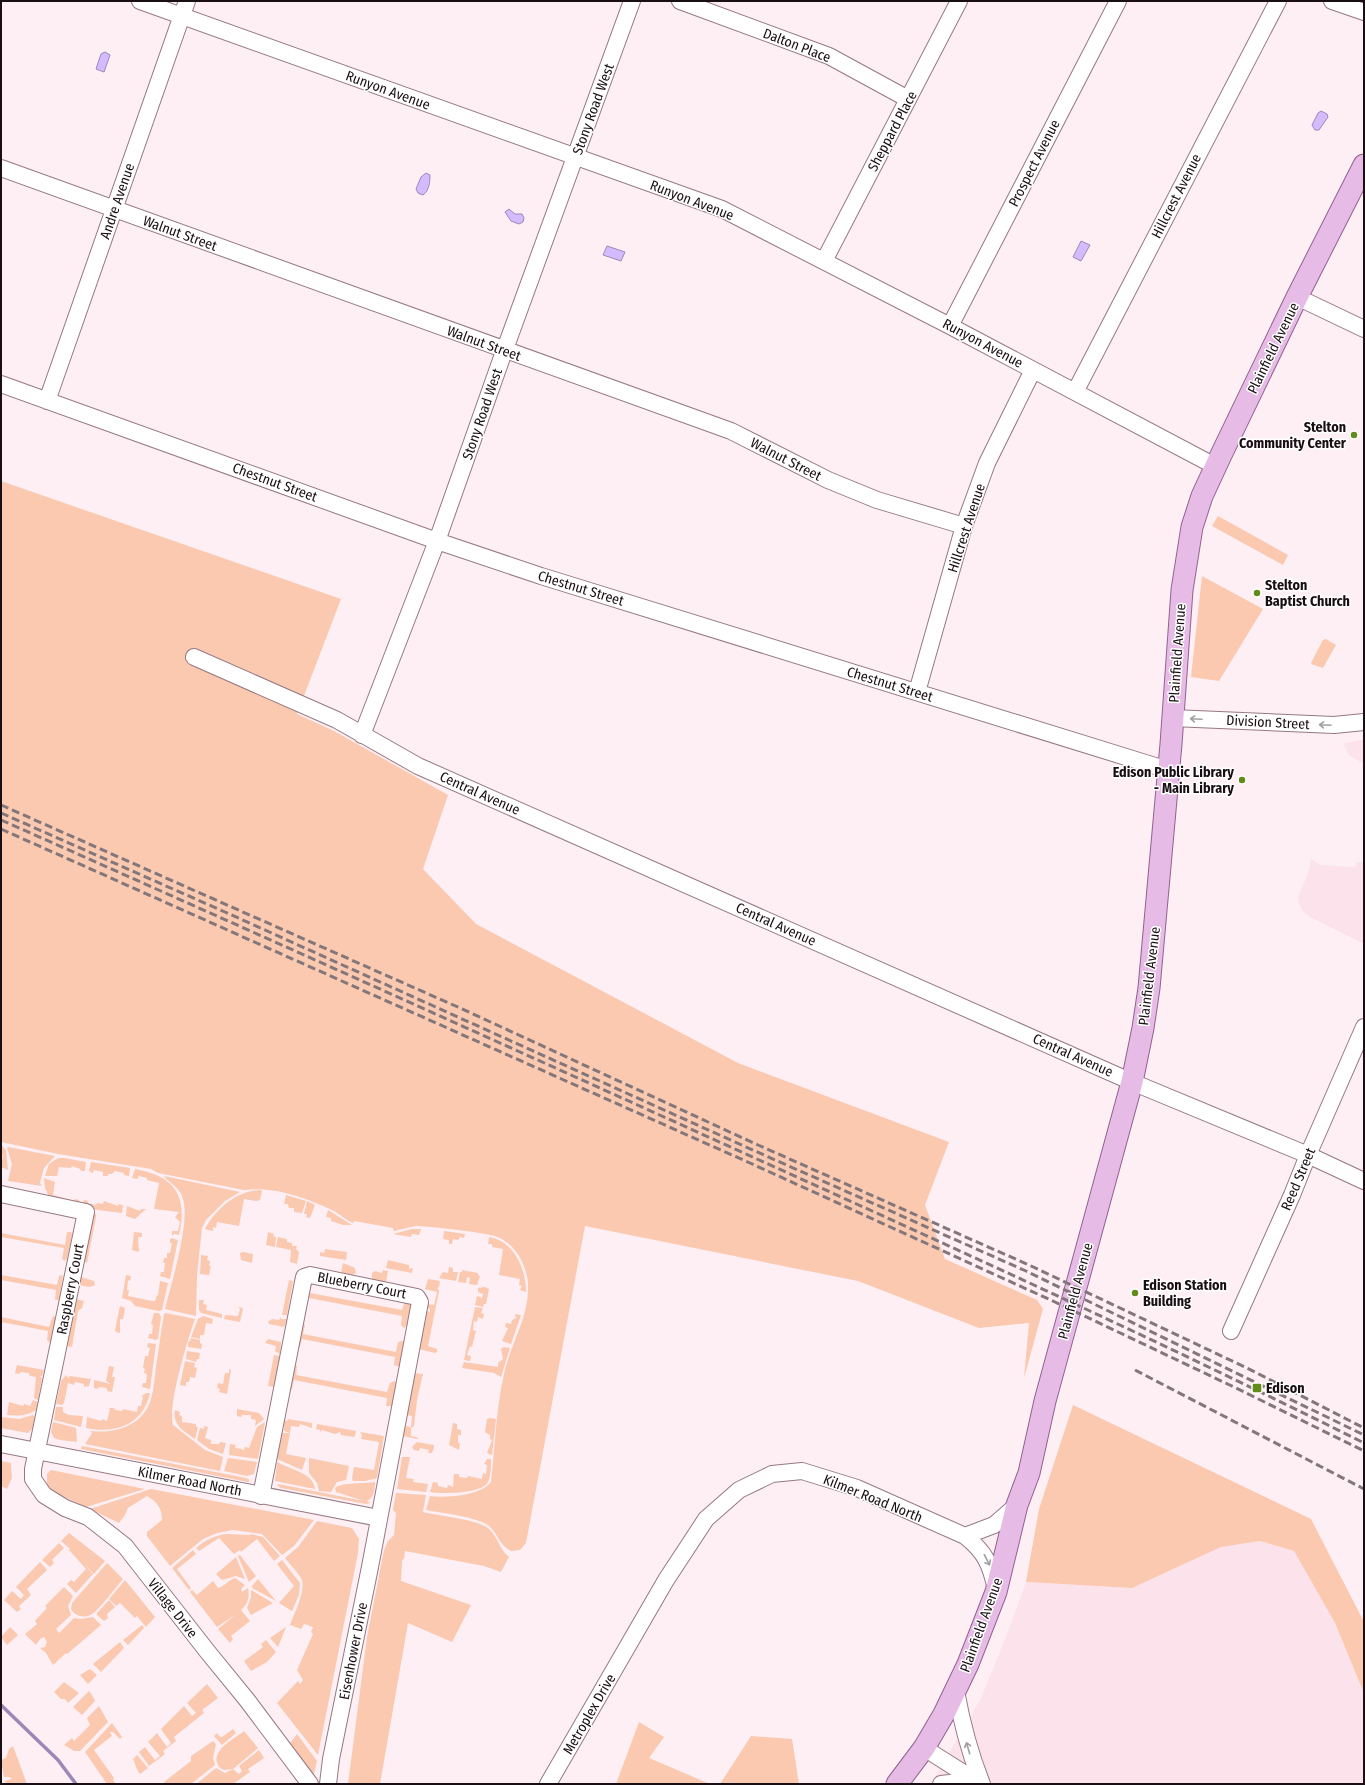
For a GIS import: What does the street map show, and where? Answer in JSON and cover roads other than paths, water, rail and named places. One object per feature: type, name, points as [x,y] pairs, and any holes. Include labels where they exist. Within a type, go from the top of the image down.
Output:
[{"type":"main road","name":"Plainfield Avenue","points":[[897,1784],[924,1748],[956,1691],[970,1660],[996,1592],[1017,1506],[1029,1473],[1047,1393],[1132,1082],[1143,1028],[1149,988],[1182,590],[1192,527],[1202,496],[1215,466],[1297,297],[1364,164]]},
{"type":"street","name":"Runyon Avenue","points":[[140,1],[722,209],[950,326],[1215,466]]},
{"type":"street","name":"Andre Avenue","points":[[47,401],[188,1]]},
{"type":"street","name":"Stony Road West","points":[[362,735],[437,541],[504,350],[576,158],[632,1]]},
{"type":"street","name":"Dalton Place","points":[[680,1],[829,56],[908,99]]},
{"type":"street","name":"Sheppard Place","points":[[824,261],[959,1]]},
{"type":"street","name":"Prospect Avenue","points":[[950,326],[1118,1]]},
{"type":"street","name":"Hillcrest Avenue","points":[[1075,392],[1278,1]]},
{"type":"street","points":[[1332,1],[1364,12]]},
{"type":"street","name":"Walnut Street","points":[[1,168],[731,431],[828,480],[877,500],[964,526]]},
{"type":"street","points":[[1297,297],[1364,329]]},
{"type":"street","name":"Hillcrest Avenue","points":[[917,692],[964,526],[987,463],[1033,370]]},
{"type":"street","name":"Chestnut Street","points":[[1,384],[437,541],[541,576],[1168,770]]},
{"type":"street","name":"Central Avenue","points":[[194,657],[337,720],[418,766],[1132,1082],[1308,1155],[1364,1181]]},
{"type":"street","name":"Division Street","points":[[1172,718],[1334,725],[1364,722]]},
{"type":"street","name":"Reed Street","points":[[1231,1331],[1292,1195],[1364,1026]]},
{"type":"street","name":"Raspberry Court","points":[[1,1194],[86,1212],[36,1451]]},
{"type":"street","name":"Blueberry Court","points":[[261,1496],[302,1280],[304,1277],[310,1275],[415,1296],[419,1299],[399,1419],[379,1518]]},
{"type":"street","name":"Kilmer Road North","points":[[1,1444],[379,1518]]},
{"type":"street","name":"Village Drive","points":[[36,1451],[33,1479],[44,1495],[65,1508],[88,1517],[125,1546],[207,1652],[247,1700],[310,1784]]},
{"type":"street","name":"Kilmer Road North","points":[[630,1644],[666,1580],[706,1519],[739,1490],[772,1474],[802,1471],[857,1488],[965,1536],[978,1546],[986,1557],[992,1572],[996,1592]]},
{"type":"street","points":[[965,1536],[994,1525],[1017,1506]]},
{"type":"street","name":"Eisenhower Drive","points":[[328,1784],[331,1759],[379,1518]]},
{"type":"street","name":"Metroplex Drive","points":[[548,1784],[630,1644]]},
{"type":"street","points":[[956,1691],[962,1725],[971,1758],[982,1784]]},
{"type":"street","points":[[924,1748],[982,1784]]},
{"type":"street","points":[[941,1784],[959,1782],[974,1784]]},
{"type":"waterway","points":[[1,1705],[58,1760],[76,1784]]},
{"type":"railway","points":[[1,805],[460,1008],[758,1145],[1029,1265],[1247,1368],[1364,1428]]},
{"type":"railway","points":[[1,813],[1026,1271],[1364,1435]]},
{"type":"railway","points":[[1,820],[474,1031],[986,1263],[1138,1333],[1364,1443]]},
{"type":"railway","points":[[1,829],[750,1163],[1055,1302],[1364,1451]]},
{"type":"railway","points":[[1135,1370],[1364,1489]]},
{"type":"place","name":"Stelton Community Center","points":[[1354,435]]},
{"type":"place","name":"Stelton Baptist Church","points":[[1257,593]]},
{"type":"place","name":"Edison Public Library - Main Library","points":[[1242,780]]},
{"type":"place","name":"Edison Station Building","points":[[1135,1293]]},
{"type":"place","name":"Edison","points":[[1257,1388]]}]
